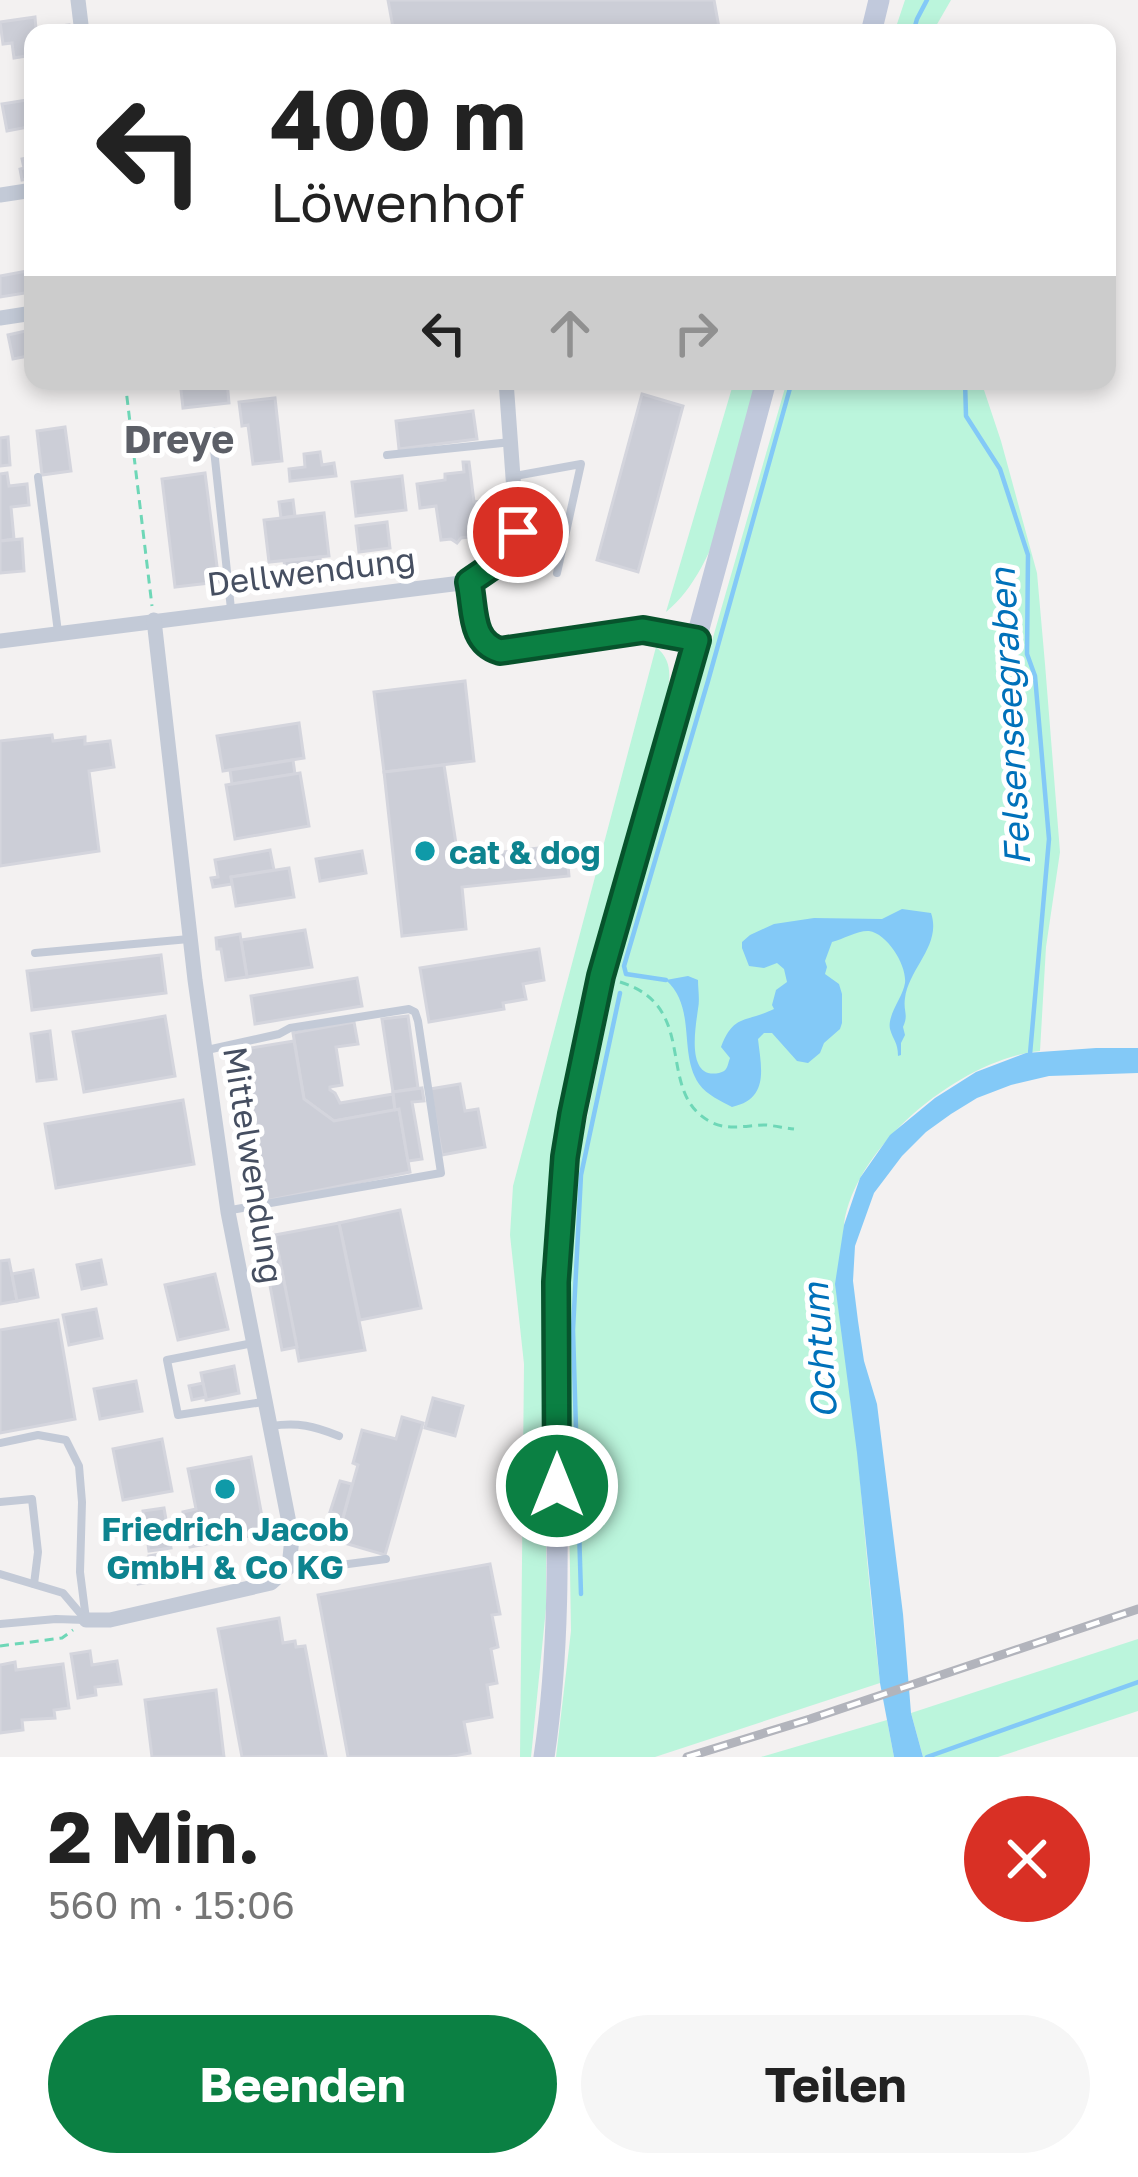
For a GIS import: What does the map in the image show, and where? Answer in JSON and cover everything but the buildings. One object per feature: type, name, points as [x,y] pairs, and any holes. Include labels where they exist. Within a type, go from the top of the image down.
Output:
[{"type":"main road","points":[[544,1757],[556,1608],[556,1282],[568,1136],[601,976],[764,390]]},
{"type":"street","points":[[507,390],[518,532],[504,558],[469,582],[478,636],[485,646],[500,651],[643,630],[697,640]]},
{"type":"street","name":"Dellwendung","points":[[154,620],[469,582]]},
{"type":"street","points":[[0,641],[154,620]]},
{"type":"street","name":"Mittelwendung","points":[[154,620],[205,1051],[228,1210],[292,1538],[289,1567]]},
{"type":"street","points":[[86,1620],[110,1619],[271,1583],[289,1567]]},
{"type":"lane","points":[[212,431],[231,611]]},
{"type":"lane","points":[[387,455],[512,442]]},
{"type":"lane","points":[[514,476],[580,464],[556,573]]},
{"type":"lane","points":[[38,477],[58,634]]},
{"type":"lane","points":[[35,953],[190,939]]},
{"type":"lane","points":[[205,1051],[290,1028],[409,1009],[415,1012],[441,1173],[228,1210]]},
{"type":"lane","points":[[254,1343],[166,1360],[178,1415],[265,1402]]},
{"type":"lane","points":[[270,1426],[309,1424],[339,1436]]},
{"type":"lane","points":[[0,1443],[38,1435],[66,1440],[79,1466],[80,1571],[86,1620]]},
{"type":"lane","points":[[0,1502],[32,1499],[38,1552],[34,1584]]},
{"type":"lane","points":[[289,1567],[303,1570],[386,1559]]},
{"type":"lane","points":[[0,1574],[63,1593],[86,1620]]},
{"type":"lane","points":[[0,1624],[86,1620]]},
{"type":"path","points":[[126,390],[154,620]]},
{"type":"path","points":[[601,976],[646,993],[660,1007],[668,1020],[686,1096],[698,1112],[714,1124],[794,1129]]},
{"type":"path","points":[[0,1646],[62,1639],[86,1620]]},
{"type":"green space","points":[[905,0],[951,0],[937,24],[897,24]]},
{"type":"green space","points":[[731,390],[757,390],[716,537],[686,592],[666,612]]},
{"type":"green space","points":[[784,390],[984,390],[1037,573],[1060,852],[1046,947],[1040,1051],[978,1070],[917,1110],[869,1164],[844,1224],[859,1471],[880,1683],[655,1757],[556,1757],[571,1631],[566,1325],[576,1172],[617,970]]},
{"type":"green space","points":[[656,647],[668,664],[667,697],[580,1020],[554,1169],[547,1231],[546,1608],[531,1757],[520,1757],[524,1364],[510,1235],[513,1186]]},
{"type":"green space","points":[[1138,1639],[1138,1711],[998,1757],[923,1757],[911,1713]]},
{"type":"green space","points":[[887,1720],[894,1757],[761,1757]]},
{"type":"water","points":[[902,909],[931,913],[933,925],[929,946],[905,998],[901,1055],[890,1024],[905,983],[903,968],[883,938],[865,931],[832,942],[825,974],[839,984],[842,1023],[820,1053],[808,1063],[797,1061],[772,1033],[764,1033],[758,1039],[760,1080],[753,1097],[732,1107],[702,1088],[689,1059],[681,1004],[666,980],[688,976],[698,980],[697,1060],[708,1073],[719,1073],[730,1058],[721,1047],[731,1029],[774,1009],[776,990],[787,982],[777,963],[749,966],[742,942],[774,924],[814,918],[882,919]]},
{"type":"water","points":[[1138,1048],[1138,1073],[1049,1076],[977,1098],[926,1132],[902,1156],[874,1193],[855,1246],[858,1321],[877,1404],[911,1713],[923,1757],[894,1757],[880,1683],[835,1284],[844,1225],[860,1178],[890,1135],[935,1098],[976,1072],[1026,1053]]},
{"type":"waterway","name":"Felsenseegraben","points":[[916,24],[927,0]]},
{"type":"waterway","points":[[666,980],[626,974],[624,966],[789,390]]},
{"type":"waterway","name":"Felsenseegraben","points":[[965,390],[966,416],[1000,469],[1028,555],[1027,654],[1035,676],[1049,839],[1030,1054]]},
{"type":"waterway","points":[[581,1594],[573,1330],[581,1175],[620,993]]},
{"type":"waterway","points":[[927,1757],[1138,1682]]},
{"type":"railway","points":[[687,1757],[1138,1609]]},
{"type":"place","name":"cat & dog","points":[[425,851]]},
{"type":"place","name":"Friedrich Jacob GmbH & Co KG","points":[[225,1489]]},
{"type":"district","name":"Dreye","points":[[179,438]]},
{"type":"route","points":[[518,532],[504,558],[469,582],[478,636],[485,646],[500,651],[530,648],[643,630],[697,640],[601,976],[579,1071],[565,1157],[556,1282],[557,1486]]},
{"type":"water label","name":"Ochtum","points":[[819,1351]]}]
